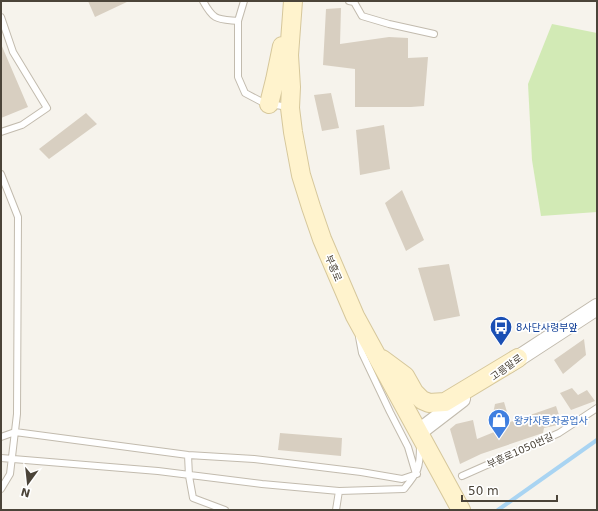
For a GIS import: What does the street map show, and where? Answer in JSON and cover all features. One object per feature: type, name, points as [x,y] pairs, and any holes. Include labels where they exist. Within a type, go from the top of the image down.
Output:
[{"type":"main road","points":[[269,104],[292,6]]},
{"type":"main road","name":"부흥로","points":[[292,6],[289,55],[291,87],[290,108],[293,132],[301,175],[322,239],[355,316],[461,509]]},
{"type":"main road","points":[[376,354],[405,376],[414,392],[422,400],[430,404],[445,402],[518,358]]},
{"type":"street","name":"고릉말로","points":[[419,432],[518,358],[597,307]]},
{"type":"lane","points":[[203,1],[210,14],[220,19],[238,21]]},
{"type":"lane","points":[[244,1],[238,21],[238,77],[245,93],[264,104],[290,108]]},
{"type":"lane","points":[[350,1],[354,2],[362,16],[389,24],[434,34]]},
{"type":"lane","points":[[1,17],[13,52],[47,108],[22,125],[1,132]]},
{"type":"lane","points":[[1,174],[18,218],[17,414],[10,474],[1,489]]},
{"type":"lane","points":[[355,316],[362,354],[408,447],[416,474]]},
{"type":"lane","name":"부흥로1050번길","points":[[462,476],[559,433],[597,408]]},
{"type":"lane","points":[[1,437],[15,432],[188,455],[254,459],[361,472],[402,479],[416,474]]},
{"type":"lane","points":[[1,458],[158,471],[189,476],[339,491],[404,489],[416,474],[420,463],[419,432]]},
{"type":"lane","points":[[188,455],[189,476],[193,498],[225,510]]},
{"type":"lane","points":[[336,510],[339,491]]},
{"type":"green space","points":[[552,24],[597,33],[597,212],[541,216],[532,160],[528,84]]},
{"type":"building","points":[[88,1],[129,1],[95,17]]},
{"type":"building","points":[[341,8],[340,44],[389,37],[408,38],[408,58],[428,57],[424,106],[355,107],[355,69],[323,65],[326,9]]},
{"type":"building","points":[[1,44],[28,107],[1,118]]},
{"type":"building","points":[[331,93],[339,128],[322,131],[314,95]]},
{"type":"building","points":[[86,113],[97,124],[49,159],[39,149]]},
{"type":"building","points":[[384,125],[390,169],[360,175],[356,130]]},
{"type":"building","points":[[402,190],[424,240],[406,251],[385,203]]},
{"type":"building","points":[[449,264],[460,316],[434,321],[418,268]]},
{"type":"building","points":[[584,339],[586,355],[563,374],[554,360]]},
{"type":"building","points":[[572,388],[578,395],[587,390],[595,401],[571,410],[560,393]]},
{"type":"building","points":[[504,402],[510,422],[556,406],[562,424],[544,428],[543,433],[481,454],[460,464],[450,429],[456,424],[473,420],[477,439],[499,430],[493,414],[495,404]]},
{"type":"building","points":[[280,433],[342,438],[341,456],[278,450]]},
{"type":"waterway","points":[[498,510],[597,440]]},
{"type":"place","name":"8사단사령부앞","points":[[501,346]]},
{"type":"place","name":"왕카자동차공업사","points":[[499,440]]}]
